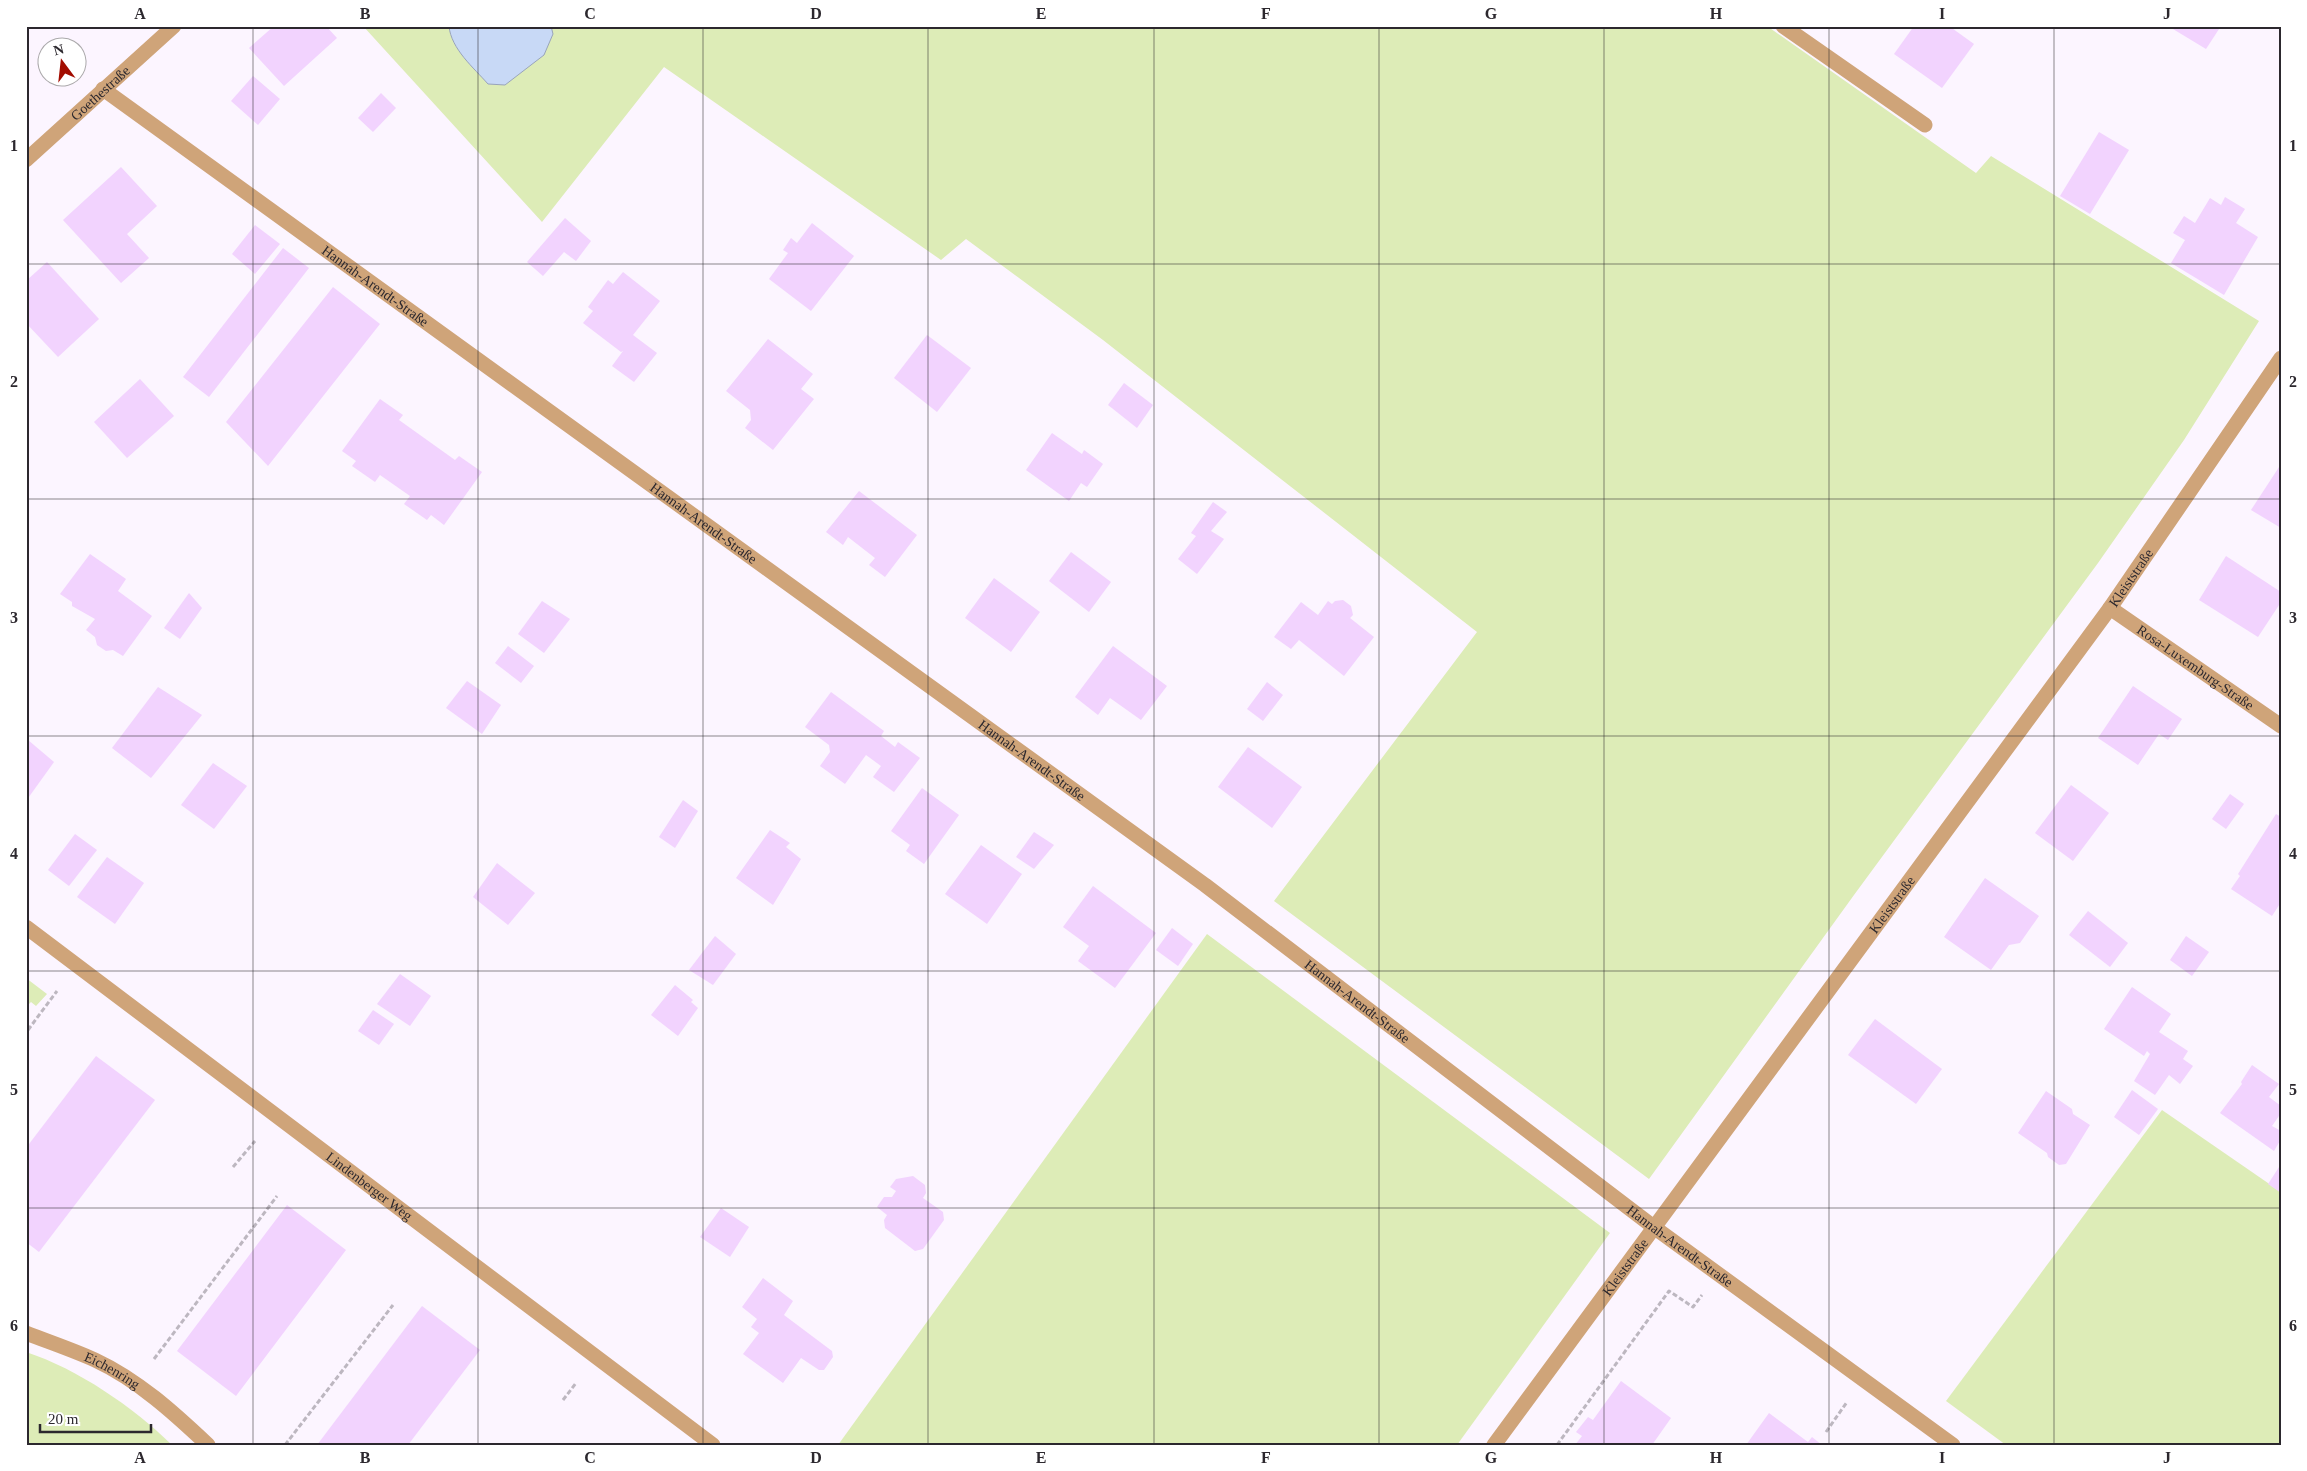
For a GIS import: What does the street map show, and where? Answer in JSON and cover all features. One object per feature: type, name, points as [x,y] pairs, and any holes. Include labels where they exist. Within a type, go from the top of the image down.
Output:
[{"type":"street","name":"Goethestraße","points":[[26,160],[174,26]]},
{"type":"street","points":[[1783,26],[1925,125]]},
{"type":"street","name":"Hannah-Arendt-Straße","points":[[103,89],[1205,885],[1655,1228],[1863,1379],[1946,1443]]},
{"type":"street","name":"Kleiststraße","points":[[1494,1445],[2110,608],[2281,358]]},
{"type":"street","name":"Rosa-Luxemburg-Straße","points":[[2110,608],[2281,726]]},
{"type":"street","name":"Lindenberger Weg","points":[[26,927],[713,1445]]},
{"type":"street","name":"Eichenring","points":[[26,1333],[95,1360],[124,1376],[172,1411],[208,1445]]},
{"type":"path","points":[[28,1030],[57,991]]},
{"type":"path","points":[[233,1167],[255,1140]]},
{"type":"path","points":[[154,1359],[277,1196]]},
{"type":"path","points":[[1557,1445],[1669,1291],[1693,1307],[1718,1274]]},
{"type":"path","points":[[285,1445],[393,1305]]},
{"type":"path","points":[[1826,1432],[1863,1379]]},
{"type":"path","points":[[563,1400],[576,1383]]},
{"type":"green space","points":[[363,26],[1767,26],[1976,173],[1991,156],[2259,321],[2184,440],[2098,563],[1854,895],[1649,1179],[1274,901],[1477,632],[1103,340],[966,239],[941,260],[664,67],[542,222]]},
{"type":"green space","points":[[1207,934],[1610,1233],[1457,1445],[838,1445]]},
{"type":"green space","points":[[26,978],[47,994],[36,1006],[31,1002],[26,1007]]},
{"type":"green space","points":[[2162,1110],[2281,1192],[2281,1445],[2006,1445],[1946,1401]]},
{"type":"green space","points":[[26,1352],[65,1368],[104,1391],[140,1417],[172,1445],[26,1445]]},
{"type":"water","points":[[449,26],[551,26],[553,34],[544,55],[505,85],[488,84],[470,65],[454,43]]},
{"type":"building","points":[[274,26],[326,26],[337,38],[284,86],[249,48]]},
{"type":"building","points":[[1914,26],[1949,26],[1974,44],[1942,88],[1894,54]]},
{"type":"building","points":[[2168,26],[2221,26],[2206,49]]},
{"type":"building","points":[[253,76],[280,99],[258,125],[231,101]]},
{"type":"building","points":[[381,93],[396,108],[373,132],[358,118]]},
{"type":"building","points":[[2099,132],[2129,150],[2090,214],[2060,196]]},
{"type":"building","points":[[121,167],[157,206],[127,234],[149,258],[121,283],[63,220]]},
{"type":"building","points":[[2225,197],[2245,209],[2236,223],[2258,237],[2224,295],[2171,263],[2185,240],[2173,233],[2184,216],[2195,223],[2210,198],[2221,205]]},
{"type":"building","points":[[565,218],[591,241],[576,261],[564,252],[543,276],[527,262]]},
{"type":"building","points":[[812,223],[854,256],[811,311],[769,279],[788,253],[783,250],[791,238],[797,243]]},
{"type":"building","points":[[255,225],[280,244],[255,274],[232,254]]},
{"type":"building","points":[[283,248],[309,268],[209,397],[183,377]]},
{"type":"building","points":[[47,262],[99,319],[58,357],[26,323],[26,281]]},
{"type":"building","points":[[623,272],[660,301],[633,335],[657,353],[634,382],[612,366],[623,351],[621,352],[583,323],[593,311],[588,307],[608,280],[613,284]]},
{"type":"building","points":[[333,287],[380,324],[268,466],[226,422]]},
{"type":"building","points":[[927,335],[971,368],[937,412],[894,378]]},
{"type":"building","points":[[768,339],[813,374],[801,389],[814,399],[773,450],[745,428],[751,420],[750,410],[726,391]]},
{"type":"building","points":[[140,379],[174,416],[127,458],[94,422]]},
{"type":"building","points":[[1124,383],[1153,405],[1137,428],[1108,405]]},
{"type":"building","points":[[380,399],[403,415],[399,420],[455,460],[459,456],[482,472],[444,525],[431,515],[427,520],[404,504],[410,496],[380,475],[375,482],[352,466],[356,461],[342,451]]},
{"type":"building","points":[[1052,433],[1082,454],[1084,450],[1103,464],[1087,487],[1081,483],[1069,501],[1026,470]]},
{"type":"building","points":[[2281,464],[2281,528],[2251,510]]},
{"type":"building","points":[[859,491],[917,535],[885,577],[869,565],[875,558],[848,537],[843,545],[826,532]]},
{"type":"building","points":[[1213,502],[1227,512],[1211,531],[1224,539],[1197,574],[1178,559],[1196,536],[1191,533]]},
{"type":"building","points":[[1071,552],[1111,582],[1089,612],[1049,581]]},
{"type":"building","points":[[90,554],[126,579],[118,591],[152,616],[123,656],[113,650],[106,651],[97,645],[95,637],[86,630],[95,619],[72,606],[72,602],[60,594]]},
{"type":"building","points":[[2226,556],[2281,592],[2281,602],[2258,637],[2199,600]]},
{"type":"building","points":[[994,578],[1040,612],[1011,652],[965,618]]},
{"type":"building","points":[[189,593],[202,608],[180,639],[164,628]]},
{"type":"building","points":[[1343,600],[1351,606],[1353,615],[1350,618],[1374,637],[1344,676],[1299,640],[1291,649],[1274,637],[1301,602],[1318,615],[1328,601],[1332,604],[1335,601]]},
{"type":"building","points":[[542,601],[570,619],[544,653],[518,634]]},
{"type":"building","points":[[508,646],[534,666],[521,683],[495,663]]},
{"type":"building","points":[[1113,646],[1167,686],[1141,720],[1110,698],[1098,715],[1075,697]]},
{"type":"building","points":[[467,681],[501,705],[482,734],[446,708]]},
{"type":"building","points":[[1267,682],[1283,695],[1263,721],[1247,709]]},
{"type":"building","points":[[2133,686],[2182,719],[2168,740],[2159,734],[2138,765],[2098,738]]},
{"type":"building","points":[[158,687],[202,715],[151,778],[112,748]]},
{"type":"building","points":[[831,692],[884,731],[881,736],[895,747],[898,742],[920,758],[894,792],[873,777],[881,766],[866,755],[845,784],[820,766],[830,752],[829,745],[805,727]]},
{"type":"building","points":[[28,740],[54,762],[26,801],[26,742]]},
{"type":"building","points":[[1248,747],[1302,787],[1272,828],[1218,787]]},
{"type":"building","points":[[213,763],[247,786],[214,829],[181,805]]},
{"type":"building","points":[[2071,785],[2109,813],[2073,861],[2035,833]]},
{"type":"building","points":[[922,788],[959,815],[924,864],[906,851],[910,845],[891,831]]},
{"type":"building","points":[[2230,794],[2244,804],[2226,829],[2212,819]]},
{"type":"building","points":[[683,800],[698,811],[675,848],[659,837]]},
{"type":"building","points":[[2276,814],[2281,817],[2281,902],[2272,916],[2231,889],[2240,876],[2238,874]]},
{"type":"building","points":[[770,830],[790,843],[786,847],[801,859],[773,905],[736,878]]},
{"type":"building","points":[[1034,832],[1054,845],[1034,869],[1016,857]]},
{"type":"building","points":[[75,834],[97,850],[69,886],[48,870]]},
{"type":"building","points":[[981,845],[1022,874],[987,924],[945,894]]},
{"type":"building","points":[[107,857],[144,883],[115,924],[77,897]]},
{"type":"building","points":[[497,863],[535,893],[508,925],[473,897]]},
{"type":"building","points":[[1985,878],[2039,916],[2020,943],[2009,945],[1991,970],[1944,937]]},
{"type":"building","points":[[1093,886],[1156,933],[1115,988],[1078,961],[1089,946],[1063,927]]},
{"type":"building","points":[[2088,911],[2128,943],[2110,967],[2069,935]]},
{"type":"building","points":[[1172,928],[1193,944],[1178,966],[1156,950]]},
{"type":"building","points":[[715,936],[736,954],[713,985],[689,970]]},
{"type":"building","points":[[2186,936],[2209,952],[2192,976],[2170,960]]},
{"type":"building","points":[[400,974],[431,996],[410,1026],[377,1004]]},
{"type":"building","points":[[675,985],[693,1000],[691,1002],[698,1008],[678,1036],[651,1015]]},
{"type":"building","points":[[2132,987],[2171,1014],[2159,1032],[2188,1051],[2183,1059],[2193,1066],[2180,1084],[2169,1075],[2155,1095],[2134,1081],[2150,1054],[2147,1051],[2144,1056],[2104,1029]]},
{"type":"building","points":[[373,1010],[394,1024],[379,1045],[358,1031]]},
{"type":"building","points":[[1875,1019],[1942,1069],[1916,1104],[1848,1055]]},
{"type":"building","points":[[96,1056],[155,1100],[39,1252],[26,1242],[26,1148]]},
{"type":"building","points":[[2252,1065],[2279,1084],[2269,1097],[2281,1106],[2281,1113],[2272,1126],[2281,1131],[2281,1139],[2274,1151],[2220,1113],[2242,1084],[2241,1082]]},
{"type":"building","points":[[2132,1090],[2158,1109],[2139,1135],[2114,1117]]},
{"type":"building","points":[[2046,1091],[2072,1109],[2073,1114],[2090,1125],[2066,1164],[2059,1165],[2048,1157],[2047,1153],[2018,1133]]},
{"type":"building","points":[[2281,1164],[2281,1193],[2268,1184]]},
{"type":"building","points":[[913,1176],[925,1185],[926,1193],[923,1198],[943,1212],[944,1220],[923,1249],[915,1251],[885,1228],[884,1220],[887,1215],[877,1207],[884,1197],[892,1197],[896,1191],[890,1187],[896,1179]]},
{"type":"building","points":[[287,1205],[346,1250],[236,1396],[177,1351]]},
{"type":"building","points":[[721,1208],[749,1227],[730,1257],[700,1237]]},
{"type":"building","points":[[763,1278],[793,1301],[784,1315],[832,1351],[833,1357],[824,1370],[819,1370],[801,1358],[783,1383],[743,1354],[759,1333],[751,1327],[757,1319],[742,1307]]},
{"type":"building","points":[[422,1306],[480,1350],[408,1445],[317,1445]]},
{"type":"building","points":[[1621,1381],[1671,1418],[1652,1445],[1575,1445],[1582,1436],[1576,1432],[1588,1417],[1593,1420]]},
{"type":"building","points":[[1769,1413],[1808,1442],[1812,1437],[1822,1445],[1746,1445]]}]
